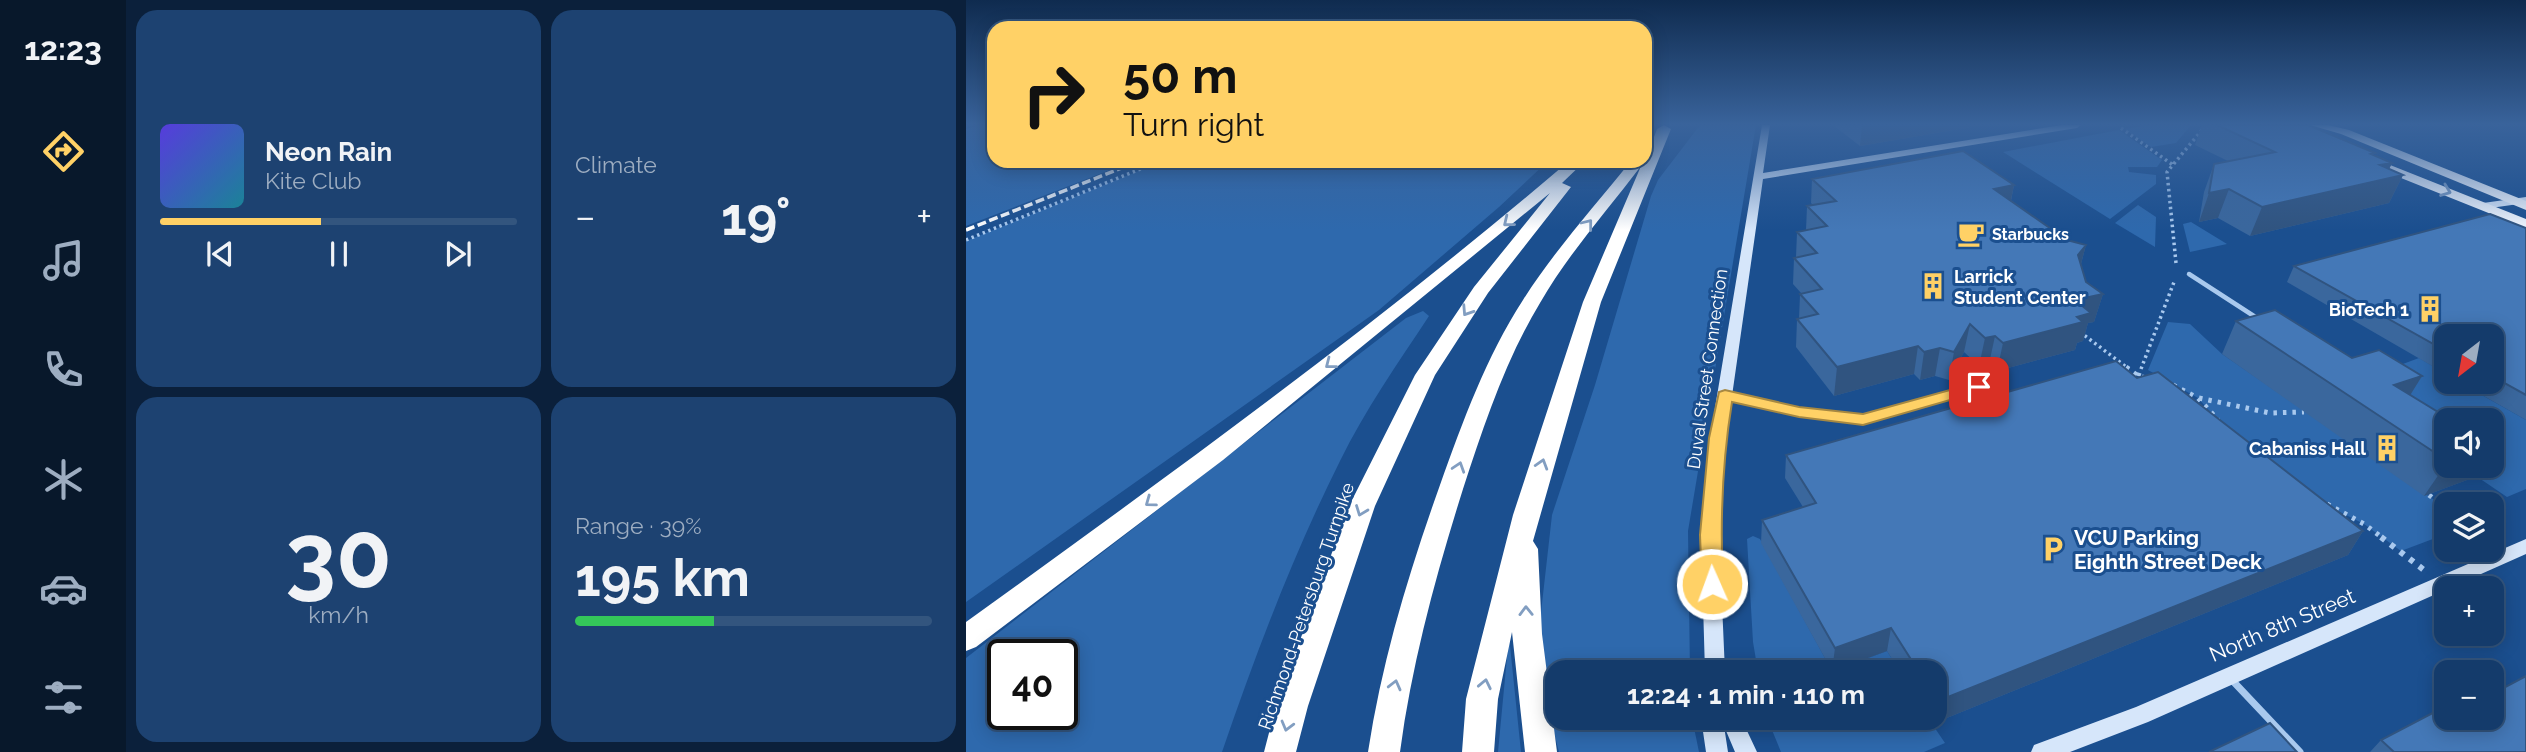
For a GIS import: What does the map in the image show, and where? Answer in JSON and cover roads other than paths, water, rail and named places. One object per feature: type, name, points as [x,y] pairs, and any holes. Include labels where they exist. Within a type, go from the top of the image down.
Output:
[{"type":"highway","points":[[966,638],[1215,454],[1510,220],[1570,168]]},
{"type":"highway","name":"Richmond-Petersburg Turnpike","points":[[1280,752],[1292,706],[1362,506],[1425,375],[1480,291],[1579,168]]},
{"type":"highway","points":[[1384,752],[1390,705],[1423,574],[1466,444],[1499,364],[1531,302],[1570,247],[1632,168]]},
{"type":"highway","points":[[1478,752],[1482,699],[1526,514],[1592,302],[1648,168]]},
{"type":"highway","points":[[1526,514],[1527,634],[1541,752]]},
{"type":"main road","points":[[2366,160],[2526,224]]},
{"type":"main road","points":[[2409,160],[2522,203]]},
{"type":"street","name":"Duval Street Connection","points":[[1717,660],[1710,535],[1718,438],[1761,160]]},
{"type":"street","points":[[1758,177],[1864,160]]},
{"type":"street","points":[[2483,206],[2522,203]]},
{"type":"street","name":"North 8th Street","points":[[2051,751],[2141,715],[2526,546]]},
{"type":"street","points":[[1714,730],[1717,752]]},
{"type":"street","points":[[1736,730],[1746,752]]},
{"type":"lane","points":[[2189,274],[2266,324]]},
{"type":"lane","points":[[1725,395],[1799,412],[1863,419],[1979,387]]},
{"type":"lane","points":[[2227,675],[2300,752]]},
{"type":"railway","points":[[966,230],[1121,168]]},
{"type":"place","name":"Starbucks","points":[[1971,234]]},
{"type":"place","name":"Larrick Student Center","points":[[1933,286]]},
{"type":"place","name":"BioTech 1","points":[[2430,309]]},
{"type":"place","name":"Cabaniss Hall","points":[[2387,448]]},
{"type":"place","name":"VCU Parking Eighth Street Deck","points":[[2053,549]]}]
